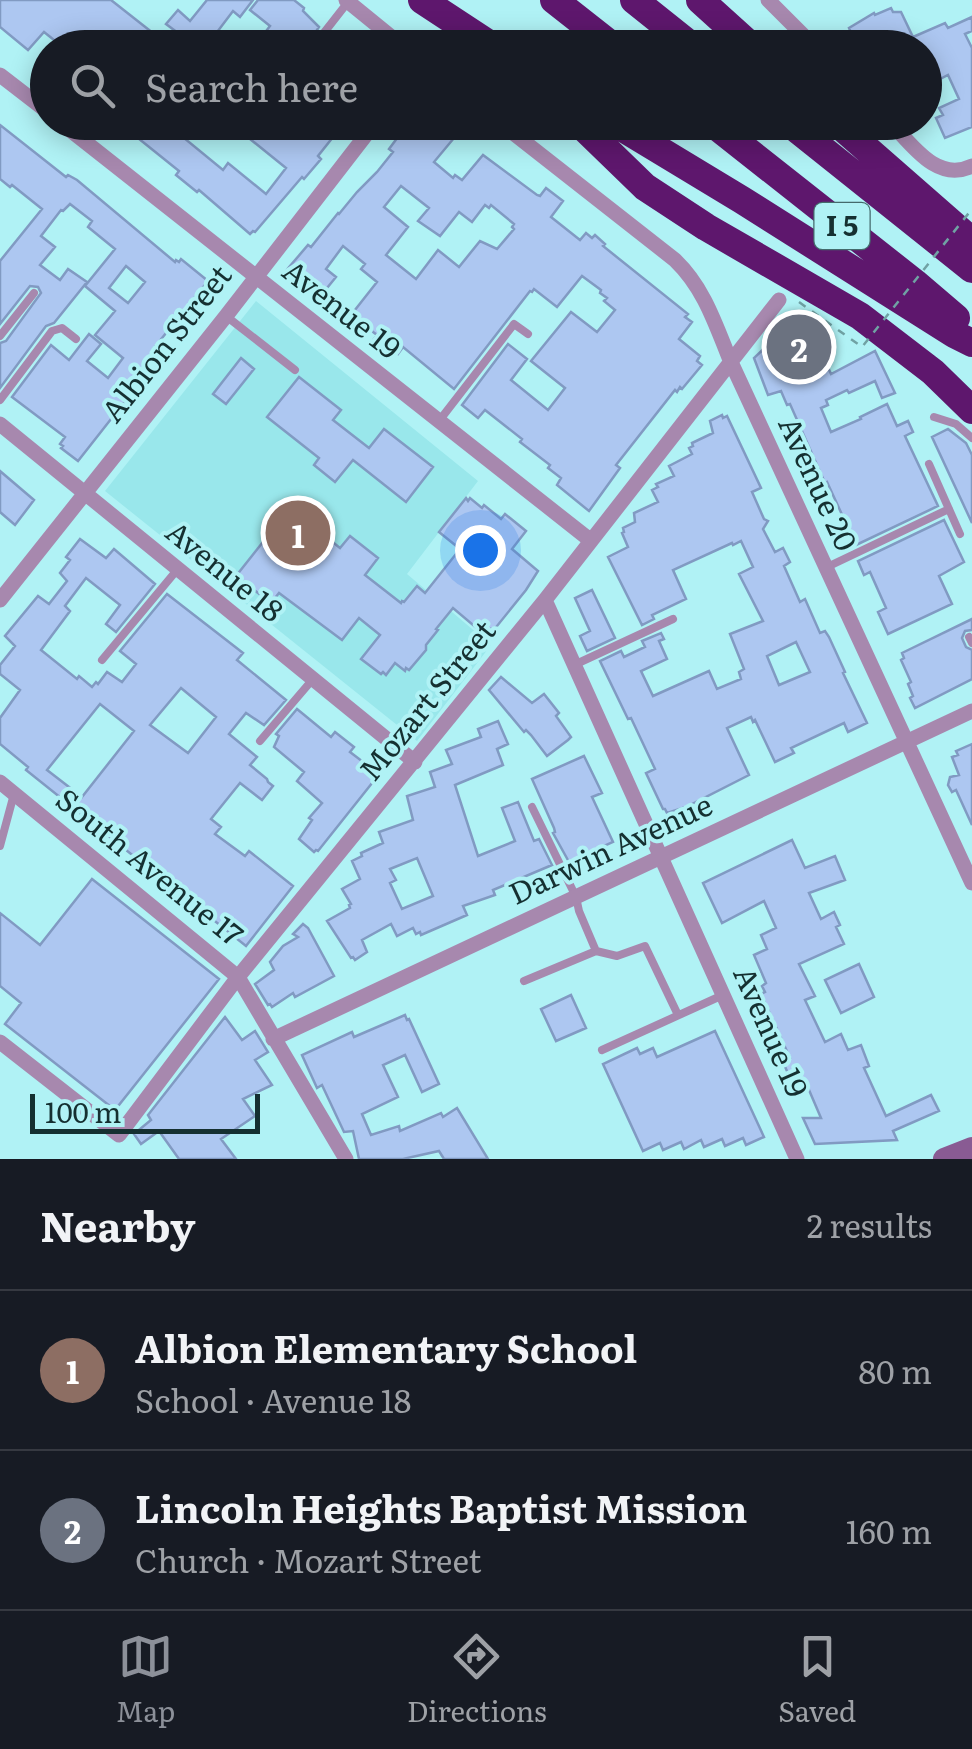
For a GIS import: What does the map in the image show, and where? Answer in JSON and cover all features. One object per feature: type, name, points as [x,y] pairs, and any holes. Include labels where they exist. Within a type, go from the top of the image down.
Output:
[{"type":"highway","points":[[554,0],[592,30]]},
{"type":"highway","points":[[634,0],[672,30]]},
{"type":"highway","points":[[700,0],[733,30]]},
{"type":"highway","points":[[442,5],[473,30]]},
{"type":"highway","points":[[442,5],[479,30]]},
{"type":"highway","points":[[597,140],[644,186],[706,228],[860,316],[933,372],[972,410]]},
{"type":"highway","points":[[643,140],[972,343]]},
{"type":"highway","name":"I 5","points":[[733,140],[972,332]]},
{"type":"highway","name":"I 5","points":[[811,140],[972,269]]},
{"type":"highway","points":[[857,140],[972,241]]},
{"type":"main road","points":[[944,1159],[972,1148]]},
{"type":"street","points":[[768,0],[798,30]]},
{"type":"street","points":[[347,1],[383,30]]},
{"type":"street","points":[[0,74],[30,98]]},
{"type":"street","name":"Avenue 19","points":[[82,140],[590,540]]},
{"type":"street","name":"Albion Street","points":[[0,600],[362,140]]},
{"type":"street","name":"Avenue 20","points":[[522,140],[691,276],[711,311],[730,360],[972,884]]},
{"type":"street","points":[[908,140],[931,164],[944,170],[972,166]]},
{"type":"street","name":"Mozart Street","points":[[0,1042],[119,1136],[238,978],[544,600],[778,300]]},
{"type":"street","name":"Avenue 18","points":[[0,424],[414,762]]},
{"type":"street","name":"Avenue 19","points":[[544,600],[797,1159]]},
{"type":"street","name":"Darwin Avenue","points":[[273,1039],[972,712]]},
{"type":"street","name":"South Avenue 17","points":[[0,782],[238,978],[346,1159]]},
{"type":"lane","points":[[325,30],[347,1]]},
{"type":"lane","points":[[0,336],[34,293]]},
{"type":"lane","points":[[226,316],[295,370]]},
{"type":"lane","points":[[439,422],[514,324],[528,334]]},
{"type":"lane","points":[[0,400],[55,328],[62,328],[76,339]]},
{"type":"lane","points":[[934,417],[956,424],[972,438]]},
{"type":"lane","points":[[929,464],[960,534]]},
{"type":"lane","points":[[825,568],[949,509]]},
{"type":"lane","points":[[102,660],[177,570]]},
{"type":"lane","points":[[574,665],[673,620]]},
{"type":"lane","points":[[260,741],[313,679]]},
{"type":"lane","points":[[0,846],[14,794]]},
{"type":"lane","points":[[532,807],[576,897],[596,951]]},
{"type":"lane","points":[[524,981],[596,951],[617,956],[644,946],[678,1015]]},
{"type":"lane","points":[[602,1050],[723,995]]},
{"type":"path","points":[[800,302],[862,346],[972,209]]},
{"type":"shaded area","points":[[256,301],[478,481],[407,574],[491,645],[417,741],[105,491]]},
{"type":"building","points":[[0,0],[111,0],[149,30],[30,30],[28,50],[0,27]]},
{"type":"building","points":[[207,0],[253,0],[240,17],[233,11],[219,30],[174,30],[166,24],[178,10],[190,21]]},
{"type":"building","points":[[258,0],[294,0],[319,27],[267,30],[270,26],[250,10]]},
{"type":"building","points":[[891,8],[901,12],[910,30],[850,30]]},
{"type":"building","points":[[972,17],[972,31],[965,34],[972,48],[972,127],[945,138],[942,107],[959,99],[948,75],[942,78],[942,30],[929,30],[945,23],[948,28]]},
{"type":"building","points":[[0,125],[66,177],[77,180],[175,262],[181,259],[208,281],[152,351],[155,353],[143,368],[148,372],[78,461],[61,448],[65,437],[12,397],[51,345],[69,360],[89,334],[101,344],[87,361],[108,378],[123,358],[95,335],[115,311],[85,286],[115,249],[88,227],[92,221],[70,204],[61,210],[41,236],[55,247],[40,265],[60,280],[68,269],[87,282],[54,323],[46,326],[0,388],[0,343],[6,341],[41,293],[38,287],[30,286],[0,324],[0,261],[42,209],[0,179]],"holes":[[[126,266],[145,282],[128,303],[109,288]]]},
{"type":"building","points":[[140,140],[186,140],[223,170],[228,163],[266,194],[286,168],[251,140],[331,140],[304,179],[250,234],[176,175],[179,171]]},
{"type":"building","points":[[396,140],[452,140],[434,162],[453,178],[455,175],[462,180],[483,155],[537,195],[546,188],[563,201],[551,217],[580,240],[586,233],[592,238],[595,235],[603,246],[688,314],[685,317],[692,322],[679,339],[700,356],[697,361],[702,365],[682,389],[675,390],[616,465],[620,468],[589,511],[557,485],[561,478],[520,442],[522,439],[485,410],[478,418],[462,405],[508,344],[527,359],[511,380],[548,410],[565,388],[531,361],[571,312],[597,332],[615,310],[604,301],[607,298],[601,290],[582,276],[557,307],[534,289],[530,291],[454,389],[403,347],[398,354],[389,347],[387,350],[374,339],[377,335],[351,315],[377,282],[361,269],[365,264],[343,246],[326,269],[336,277],[318,299],[284,273],[377,172],[393,152],[389,149]],"holes":[[[401,186],[429,208],[418,221],[440,236],[459,212],[472,222],[485,205],[491,205],[514,224],[514,229],[497,249],[480,241],[459,267],[438,250],[416,279],[386,255],[408,227],[384,207]]]},
{"type":"building","points":[[806,319],[831,374],[875,351],[895,393],[882,398],[875,381],[826,400],[828,405],[821,408],[831,432],[887,404],[897,426],[908,421],[913,432],[905,436],[938,506],[856,545],[790,404],[787,405],[781,391],[768,395],[754,358],[772,338]]},
{"type":"building","points":[[241,358],[254,369],[226,404],[213,394]]},
{"type":"building","points":[[299,377],[341,410],[333,420],[369,448],[384,429],[433,467],[406,502],[353,460],[335,482],[314,465],[319,458],[267,417]]},
{"type":"building","points":[[727,416],[761,488],[752,492],[768,521],[763,529],[775,552],[783,548],[790,562],[784,566],[800,602],[805,599],[820,633],[825,631],[829,637],[867,723],[848,732],[844,723],[791,748],[794,753],[775,762],[751,717],[727,728],[749,775],[667,813],[646,773],[655,769],[600,661],[621,651],[624,657],[645,647],[642,641],[661,633],[664,639],[659,641],[667,659],[641,671],[653,696],[709,671],[717,689],[741,679],[739,672],[744,669],[730,634],[763,621],[739,574],[753,567],[741,541],[673,570],[686,599],[652,615],[654,619],[642,625],[608,557],[628,547],[623,528],[635,522],[634,513],[658,502],[652,490],[674,476],[669,466],[692,454],[692,443],[713,433],[710,421]],"holes":[[[796,642],[810,672],[779,685],[767,656]]]},
{"type":"building","points":[[948,429],[966,443],[972,455],[972,523],[932,437]]},
{"type":"building","points":[[0,471],[34,500],[15,525],[0,512]]},
{"type":"building","points":[[466,498],[482,508],[484,505],[501,519],[505,514],[526,531],[512,549],[538,571],[486,636],[453,608],[409,670],[395,663],[386,675],[381,674],[361,659],[380,635],[359,618],[342,640],[279,593],[271,603],[236,576],[290,508],[340,548],[350,536],[378,558],[365,575],[404,602],[417,586],[425,593],[460,549],[439,532]]},
{"type":"building","points":[[944,520],[964,562],[939,576],[952,604],[888,634],[878,612],[886,608],[870,572],[864,575],[858,561]]},
{"type":"building","points":[[80,539],[106,558],[114,549],[155,584],[116,632],[106,624],[120,605],[86,578],[65,606],[70,611],[41,650],[77,679],[79,676],[92,687],[107,672],[122,682],[136,664],[120,651],[167,594],[243,653],[237,660],[286,700],[264,725],[246,713],[229,734],[257,757],[250,765],[273,786],[262,800],[240,783],[211,819],[221,827],[215,834],[245,856],[249,851],[293,886],[246,946],[26,770],[28,767],[0,744],[0,718],[20,690],[0,674],[0,665],[15,646],[5,636],[38,596],[49,604],[67,581],[60,573],[70,560],[66,557]],"holes":[[[181,688],[216,717],[188,753],[150,725]],[[100,704],[134,731],[82,797],[47,770]]]},
{"type":"building","points":[[592,590],[615,638],[587,651],[580,636],[590,631],[575,598]]},
{"type":"building","points":[[972,619],[972,630],[965,631],[962,638],[972,650],[972,679],[915,708],[902,653]]},
{"type":"building","points":[[501,677],[532,703],[544,694],[571,737],[547,756],[489,690]]},
{"type":"building","points":[[297,709],[331,737],[335,732],[354,747],[350,752],[371,768],[384,751],[392,758],[314,852],[299,839],[322,803],[297,781],[304,772],[274,747],[279,736],[276,734]]},
{"type":"building","points":[[498,721],[508,744],[497,749],[503,765],[455,785],[478,856],[515,841],[502,808],[518,802],[534,841],[539,839],[552,865],[493,890],[495,895],[463,906],[467,915],[421,935],[413,928],[397,936],[391,924],[362,940],[367,952],[355,960],[351,958],[327,921],[350,908],[342,889],[360,879],[352,861],[383,843],[379,832],[413,820],[407,796],[435,787],[430,772],[452,764],[446,750],[481,737],[478,729]],"holes":[[[417,858],[433,896],[402,909],[390,883],[396,880],[390,869]]]},
{"type":"building","points":[[972,744],[972,825],[956,790],[952,792],[948,785],[950,777],[959,775],[952,757]]},
{"type":"building","points":[[584,756],[602,793],[592,797],[613,842],[569,862],[532,779]]},
{"type":"building","points":[[792,840],[805,868],[835,856],[845,880],[809,893],[821,919],[834,912],[844,944],[799,964],[815,996],[805,1000],[825,1042],[841,1034],[848,1050],[861,1045],[869,1066],[864,1068],[886,1116],[931,1095],[939,1111],[893,1131],[897,1140],[815,1144],[803,1118],[821,1118],[798,1075],[790,1078],[783,1062],[790,1058],[761,994],[766,983],[754,955],[767,949],[761,935],[776,928],[764,901],[722,923],[703,883]]},
{"type":"building","points":[[92,879],[219,979],[115,1110],[5,1024],[21,1003],[0,986],[0,913],[40,945]]},
{"type":"building","points":[[303,924],[334,976],[295,997],[293,993],[272,1007],[255,984],[274,970],[270,962],[283,946],[298,937],[293,934]]},
{"type":"building","points":[[859,964],[874,997],[841,1013],[825,980]]},
{"type":"building","points":[[571,995],[586,1028],[556,1041],[541,1009]]},
{"type":"building","points":[[405,1015],[439,1084],[422,1092],[405,1055],[383,1065],[398,1097],[362,1114],[371,1135],[399,1126],[400,1131],[441,1113],[443,1117],[457,1108],[488,1159],[444,1159],[439,1151],[403,1159],[359,1159],[353,1131],[344,1132],[322,1085],[317,1088],[302,1055],[352,1032],[354,1037]]},
{"type":"building","points":[[225,1017],[242,1040],[255,1031],[268,1052],[255,1060],[272,1085],[243,1099],[255,1116],[221,1139],[236,1159],[179,1159],[159,1131],[141,1144],[134,1134],[151,1120],[148,1115]]},
{"type":"building","points":[[715,1031],[764,1137],[746,1145],[743,1138],[725,1146],[722,1139],[704,1147],[701,1140],[684,1149],[681,1142],[663,1150],[660,1143],[643,1151],[603,1064],[637,1048],[640,1054],[653,1048],[657,1057]]},
{"type":"place","name":"Lincoln Heights Baptist Mission","points":[[799,347]]},
{"type":"place","name":"Albion Elementary School","points":[[298,533]]}]
